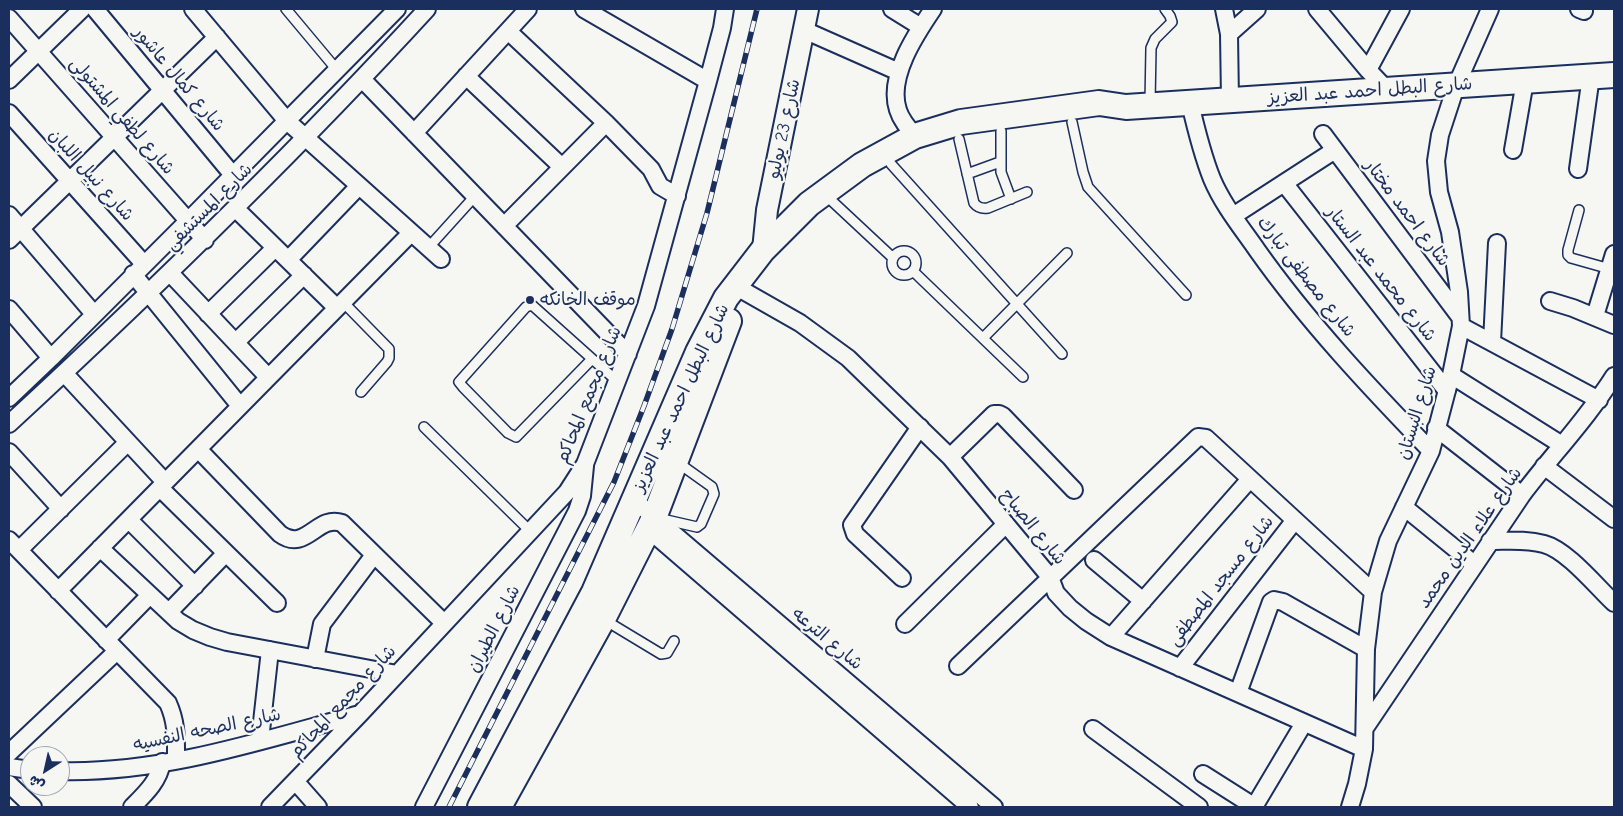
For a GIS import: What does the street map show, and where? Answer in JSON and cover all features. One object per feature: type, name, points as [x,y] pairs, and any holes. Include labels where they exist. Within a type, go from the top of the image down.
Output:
[{"type":"main road","name":"شارع البطل احمد عبد العزيز","points":[[499,807],[603,619],[651,523],[740,290],[762,250],[809,204],[862,165],[915,136],[961,122],[1099,103],[1126,107],[1150,106],[1614,75]]},
{"type":"main road","name":"شارع البطل احمد عبد العزيز","points":[[480,807],[594,592],[698,352],[726,298],[740,290],[804,226],[833,202],[891,164],[959,139],[1001,131],[1101,118],[1126,107]]},
{"type":"street","points":[[9,80],[82,9]]},
{"type":"street","name":"شارع كمال عاشور","points":[[95,9],[232,174]]},
{"type":"street","points":[[193,9],[287,121],[441,259]]},
{"type":"street","name":"شارع المستشفي","points":[[9,398],[187,222],[232,174],[397,9]]},
{"type":"street","name":"شارع المستشفي","points":[[9,424],[205,240],[306,138],[427,9]]},
{"type":"street","points":[[414,132],[528,9]]},
{"type":"street","points":[[584,9],[708,81]]},
{"type":"street","name":"شارع مجمع المحاكم","points":[[270,807],[296,782],[567,492],[585,464],[646,306],[708,81],[725,9]]},
{"type":"street","name":"شارع 23 يوليو","points":[[762,250],[767,210],[808,9]]},
{"type":"street","points":[[892,9],[921,27]]},
{"type":"street","points":[[915,136],[905,124],[898,109],[895,97],[896,84],[909,48],[933,9]]},
{"type":"street","points":[[1224,9],[1229,34],[1230,100]]},
{"type":"street","points":[[1229,34],[1257,9]]},
{"type":"street","points":[[1368,70],[1401,9]]},
{"type":"street","name":"شارع البستان","points":[[1350,807],[1364,749],[1366,649],[1374,592],[1388,541],[1431,451],[1449,383],[1460,321],[1459,292],[1450,232],[1439,192],[1436,161],[1440,135],[1456,86],[1490,9]]},
{"type":"street","points":[[1319,10],[1368,70],[1388,91]]},
{"type":"street","name":"شارع لطفي المشتولى","points":[[9,18],[187,222],[205,240]]},
{"type":"street","points":[[804,30],[899,72]]},
{"type":"street","points":[[508,32],[606,123],[651,169],[660,186],[676,196]]},
{"type":"street","points":[[15,234],[217,37]]},
{"type":"street","points":[[466,76],[562,167]]},
{"type":"street","points":[[1578,169],[1591,76]]},
{"type":"street","points":[[362,79],[628,354]]},
{"type":"street","points":[[1513,150],[1526,81]]},
{"type":"street","name":"شارع مصطفى تبارك","points":[[1190,103],[1201,150],[1213,181],[1233,216],[1265,262],[1315,326],[1371,389],[1431,451]]},
{"type":"street","name":"شارع نبيل اللبان","points":[[9,113],[69,181],[139,269],[149,294],[240,406]]},
{"type":"street","points":[[504,226],[606,123]]},
{"type":"street","name":"شارع احمد مختار","points":[[1323,134],[1460,321],[1492,342],[1599,400]]},
{"type":"street","points":[[1233,216],[1335,150]]},
{"type":"street","name":"شارع محمد عبد الستار","points":[[1284,183],[1449,383],[1562,445]]},
{"type":"street","points":[[288,260],[359,186]]},
{"type":"street","points":[[236,209],[304,275],[340,305]]},
{"type":"street","points":[[9,215],[15,234],[94,314]]},
{"type":"street","points":[[58,591],[411,233]]},
{"type":"street","points":[[1492,342],[1497,243]]},
{"type":"street","points":[[208,314],[275,248]]},
{"type":"street","points":[[1596,316],[1612,261]]},
{"type":"street","points":[[170,273],[268,377]]},
{"type":"street","points":[[236,342],[304,275]]},
{"type":"street","name":"شارع الصباح","points":[[740,290],[800,323],[848,358],[950,457],[1050,577],[1056,593],[1086,621],[1112,637],[1364,749]]},
{"type":"street","points":[[1550,301],[1596,316],[1614,325]]},
{"type":"street","points":[[9,309],[51,358]]},
{"type":"street","points":[[64,373],[128,442],[163,485],[226,553],[277,603]]},
{"type":"street","name":"شارع علاء الدين محمد","points":[[1365,728],[1490,541],[1544,466],[1599,400],[1614,376]]},
{"type":"street","points":[[950,457],[994,414],[999,414],[1074,490]]},
{"type":"street","points":[[902,578],[854,534],[852,525],[920,427]]},
{"type":"street","points":[[1436,428],[1522,496]]},
{"type":"street","points":[[958,666],[1198,437],[1206,438],[1374,592]]},
{"type":"street","points":[[128,442],[61,509],[14,545],[168,703],[174,716],[177,731],[169,761],[157,779],[132,807]]},
{"type":"street","points":[[198,449],[285,538],[297,540],[327,522],[342,523],[444,623]]},
{"type":"street","points":[[9,452],[61,509]]},
{"type":"street","name":"شارع الطيران","points":[[424,807],[577,511],[585,480],[585,464]]},
{"type":"street","points":[[1544,466],[1614,519]]},
{"type":"street","points":[[1112,637],[1250,479]]},
{"type":"street","name":"شارع الترعه","points":[[634,500],[651,523],[970,807]]},
{"type":"street","points":[[1404,507],[1474,564]]},
{"type":"street","points":[[129,520],[195,586]]},
{"type":"street","name":"شارع مسجد المصطفى","points":[[1180,668],[1295,520]]},
{"type":"street","name":"شارع الترعه","points":[[651,523],[994,807]]},
{"type":"street","points":[[905,624],[1006,524]]},
{"type":"street","points":[[1490,541],[1522,540],[1545,544],[1564,554],[1614,603]]},
{"type":"street","points":[[100,548],[178,621],[193,630],[210,637],[270,650],[397,674]]},
{"type":"street","points":[[169,612],[226,553]]},
{"type":"street","points":[[315,658],[322,624],[374,555]]},
{"type":"street","points":[[1094,560],[1143,601]]},
{"type":"street","points":[[9,753],[112,646],[150,595]]},
{"type":"street","points":[[1238,693],[1271,602],[1274,600],[1278,600],[1366,649]]},
{"type":"street","points":[[260,740],[270,650]]},
{"type":"street","name":"شارع الصحه النفسيه","points":[[70,771],[124,768],[199,756],[360,714]]},
{"type":"street","points":[[1203,774],[1255,807],[1304,723]]},
{"type":"street","points":[[1093,729],[1199,807]]},
{"type":"street","points":[[296,782],[318,807]]},
{"type":"street","points":[[9,784],[33,807]]},
{"type":"lane","points":[[286,9],[337,70]]},
{"type":"lane","points":[[1150,106],[1151,48],[1155,39],[1172,22],[1165,9]]},
{"type":"lane","points":[[1072,122],[1088,187],[1186,296]]},
{"type":"lane","points":[[1001,131],[1000,162],[1003,182],[1011,199]]},
{"type":"lane","points":[[959,139],[974,203],[980,208],[988,208],[1027,192]]},
{"type":"lane","points":[[967,174],[1000,162]]},
{"type":"lane","points":[[891,164],[1062,354]]},
{"type":"lane","points":[[428,248],[475,196]]},
{"type":"lane","points":[[833,202],[894,258]]},
{"type":"lane","points":[[1579,210],[1568,255],[1571,258],[1612,261]]},
{"type":"lane","points":[[904,251],[913,254],[916,263],[913,271],[904,275],[896,272],[892,263],[896,255],[904,251]]},
{"type":"lane","points":[[982,338],[1067,253]]},
{"type":"lane","points":[[913,271],[1023,377]]},
{"type":"lane","points":[[340,305],[389,349],[387,362],[361,392]]},
{"type":"lane","points":[[592,359],[516,437],[508,433],[460,382],[529,305],[535,306],[618,382]]},
{"type":"lane","points":[[424,427],[530,531]]},
{"type":"lane","points":[[651,523],[697,527],[701,524],[714,494],[712,487],[675,461]]},
{"type":"lane","points":[[603,619],[661,654],[667,653],[674,641]]},
{"type":"railway","points":[[449,807],[614,482],[644,406],[672,329],[707,213],[757,9]]},
{"type":"place","name":"موقف الخانكه","points":[[530,300]]}]
